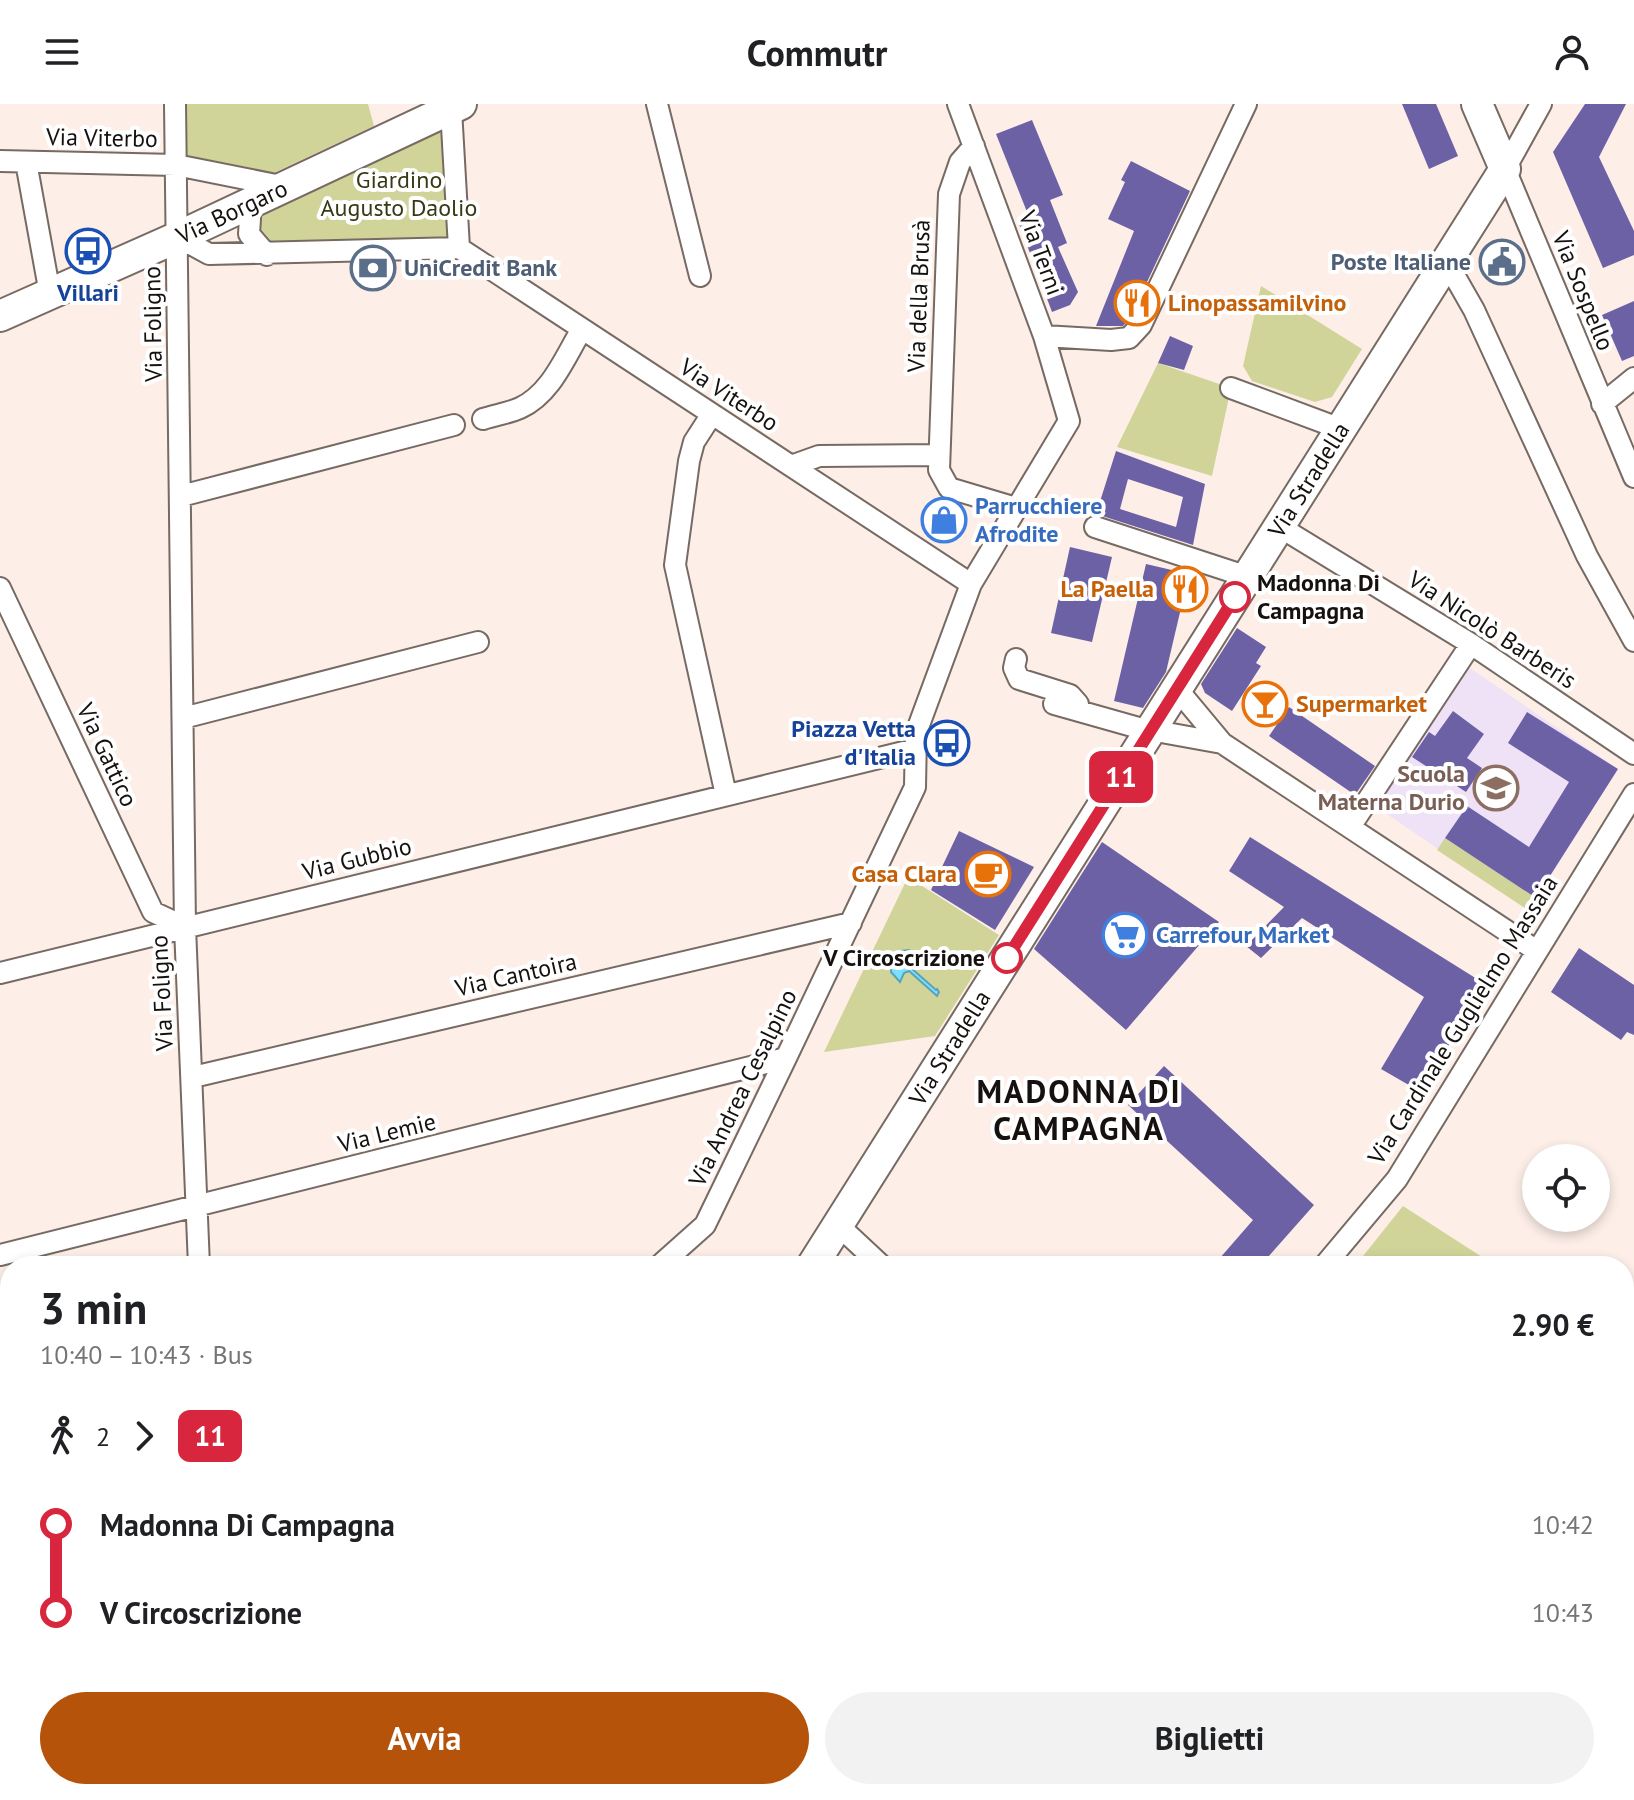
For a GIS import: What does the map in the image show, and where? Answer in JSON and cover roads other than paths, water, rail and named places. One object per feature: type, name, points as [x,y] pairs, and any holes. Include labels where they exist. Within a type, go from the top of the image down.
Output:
[{"type":"street","name":"Via Foligno","points":[[175,104],[185,927],[198,1256]]},
{"type":"street","points":[[657,104],[700,276]]},
{"type":"street","name":"Via Terni","points":[[958,104],[1044,336],[1069,421],[1016,508]]},
{"type":"street","points":[[1044,336],[1111,340],[1129,338],[1141,325],[1246,104]]},
{"type":"street","points":[[1477,104],[1505,169]]},
{"type":"street","name":"Via Stradella","points":[[818,1256],[1505,169],[1541,104]]},
{"type":"street","points":[[178,237],[209,254],[459,248],[451,106]]},
{"type":"street","name":"Via Borgaro","points":[[0,316],[286,187],[451,106]]},
{"type":"street","name":"Via della Brusà","points":[[974,146],[960,162],[949,194],[939,470],[949,488],[1016,508]]},
{"type":"street","name":"Via Viterbo","points":[[0,161],[176,165],[286,187]]},
{"type":"street","name":"Via Viterbo","points":[[26,162],[50,294]]},
{"type":"street","name":"Via Sospello","points":[[1505,169],[1634,477]]},
{"type":"street","points":[[251,203],[249,234],[267,255]]},
{"type":"street","name":"Via Viterbo","points":[[459,248],[971,584]]},
{"type":"street","points":[[1446,261],[1474,310],[1587,556],[1634,641]]},
{"type":"street","points":[[483,419],[520,408],[547,389],[582,329]]},
{"type":"street","points":[[1602,404],[1634,378]]},
{"type":"street","points":[[1231,388],[1341,429]]},
{"type":"street","points":[[712,414],[694,442],[689,461],[675,565],[726,795]]},
{"type":"street","points":[[181,496],[454,425]]},
{"type":"street","points":[[791,466],[819,456],[939,455]]},
{"type":"street","points":[[916,749],[916,733],[971,584],[1016,508]]},
{"type":"street","points":[[1095,527],[1248,577]]},
{"type":"street","name":"Via Nicolò Barberis","points":[[1280,527],[1471,644],[1634,754]]},
{"type":"street","name":"Via Gattico","points":[[0,588],[153,912],[185,927]]},
{"type":"street","points":[[183,718],[478,642]]},
{"type":"street","points":[[1350,827],[1471,644]]},
{"type":"street","points":[[1016,659],[1014,668],[1019,679],[1070,695],[1085,713]]},
{"type":"street","points":[[1177,689],[1222,743],[1537,951]]},
{"type":"street","points":[[1054,704],[1150,730],[1222,743]]},
{"type":"street","name":"Via Gubbio","points":[[0,973],[916,749]]},
{"type":"street","name":"Via Andrea Cesalpino","points":[[670,1256],[705,1225],[786,1058],[915,787],[916,749]]},
{"type":"street","name":"Via Cardinale Guglielmo Massaia","points":[[1332,1256],[1397,1179],[1634,794]]},
{"type":"street","name":"Via Cantoira","points":[[193,1077],[851,923]]},
{"type":"street","name":"Via Lemie","points":[[0,1255],[786,1058]]},
{"type":"street","points":[[838,1225],[871,1256]]},
{"type":"water","points":[[909,950],[921,957],[910,967],[937,989],[937,996],[909,971],[904,973],[900,982],[891,972],[891,964],[901,951]]},
{"type":"place","name":"Villari","points":[[88,251]]},
{"type":"place","name":"Poste Italiane","points":[[1502,262]]},
{"type":"place","name":"UniCredit Bank","points":[[373,268]]},
{"type":"place","name":"Linopassamilvino","points":[[1137,303]]},
{"type":"place","name":"Parrucchiere Afrodite","points":[[944,520]]},
{"type":"place","name":"La Paella","points":[[1185,589]]},
{"type":"place","name":"Madonna Di Campagna","points":[[1235,597]]},
{"type":"place","name":"Supermarket","points":[[1265,704]]},
{"type":"place","name":"Piazza Vetta d'Italia","points":[[947,743]]},
{"type":"place","name":"Scuola Materna Durio","points":[[1496,788]]},
{"type":"place","name":"Casa Clara","points":[[988,874]]},
{"type":"place","name":"Carrefour Market","points":[[1125,935]]},
{"type":"place","name":"V Circoscrizione","points":[[1007,958]]},
{"type":"district","name":"MADONNA DI CAMPAGNA","points":[[1079,1110]]},
{"type":"park label","name":"Giardino Augusto Daolio","points":[[399,194]]}]
